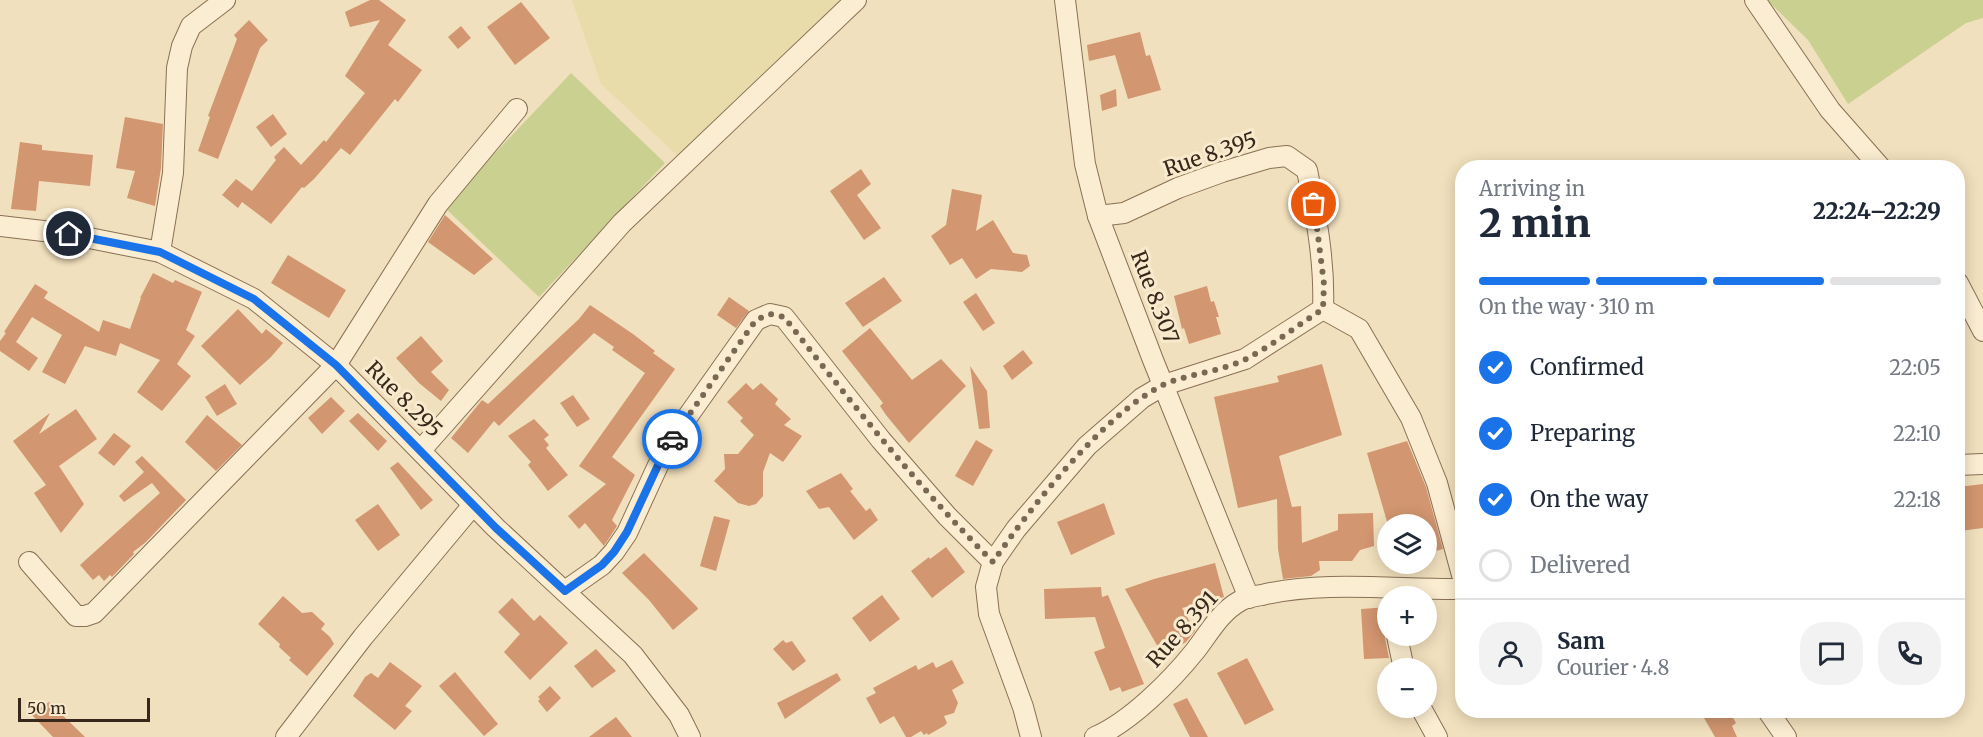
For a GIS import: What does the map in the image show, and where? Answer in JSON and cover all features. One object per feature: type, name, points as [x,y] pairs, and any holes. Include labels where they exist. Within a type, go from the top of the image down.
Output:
[{"type":"street","points":[[160,252],[172,173],[177,68],[182,46],[191,26],[196,0]]},
{"type":"street","points":[[191,26],[225,0]]},
{"type":"street","points":[[421,450],[622,223],[856,0]]},
{"type":"street","name":"Rue 8.307","points":[[1065,0],[1085,164],[1098,216],[1249,598]]},
{"type":"street","points":[[1755,0],[1830,110],[1874,160]]},
{"type":"street","points":[[28,562],[76,616],[94,613],[336,365],[438,204],[517,109]]},
{"type":"street","name":"Rue 8.395","points":[[1098,216],[1124,213],[1178,188],[1222,172],[1269,158],[1287,156],[1307,170],[1322,263],[1323,309]]},
{"type":"street","name":"Rue 8.295","points":[[0,226],[89,238],[160,252],[254,299],[336,365],[526,557],[633,655],[679,715],[690,737]]},
{"type":"street","points":[[1965,296],[1983,330]]},
{"type":"street","points":[[1031,737],[1023,706],[989,614],[986,587],[993,562],[1016,529],[1088,446],[1142,398],[1164,385],[1245,359],[1323,309],[1359,328],[1411,418],[1437,483],[1455,549]]},
{"type":"street","points":[[565,591],[602,565],[614,552],[627,532],[671,440],[756,320],[770,314],[784,317],[881,440],[947,516],[993,562]]},
{"type":"street","points":[[1965,465],[1983,464]]},
{"type":"street","points":[[286,737],[363,637],[473,505]]},
{"type":"street","name":"Rue 8.391","points":[[1095,737],[1129,715],[1160,688],[1194,652],[1218,618],[1241,600],[1283,589],[1377,593]]},
{"type":"street","name":"Rue 8.391","points":[[1437,590],[1455,589]]},
{"type":"street","points":[[1427,718],[1437,737]]},
{"type":"street","points":[[1773,718],[1786,737]]},
{"type":"shaded area","points":[[572,0],[844,0],[818,45],[678,156],[601,84]]},
{"type":"green space","points":[[1767,0],[1983,0],[1983,18],[1966,23],[1848,104],[1808,40]]},
{"type":"green space","points":[[571,73],[665,163],[539,297],[444,207]]},
{"type":"building","points":[[370,0],[379,0],[406,20],[388,45],[422,70],[398,102],[395,99],[350,155],[341,148],[314,179],[304,188],[302,187],[271,224],[242,202],[238,208],[222,195],[236,179],[252,191],[276,160],[274,157],[284,147],[301,165],[324,140],[326,142],[365,93],[345,76],[380,20],[350,27],[345,12]]},
{"type":"building","points":[[521,2],[550,38],[515,65],[487,27]]},
{"type":"building","points":[[249,20],[268,40],[260,48],[218,159],[198,151],[210,117],[208,116],[237,39],[234,35]]},
{"type":"building","points":[[461,26],[471,38],[458,49],[448,37]]},
{"type":"building","points":[[1140,32],[1146,56],[1150,55],[1161,90],[1128,99],[1115,55],[1089,61],[1087,45]]},
{"type":"building","points":[[1116,89],[1117,106],[1102,111],[1100,95]]},
{"type":"building","points":[[273,114],[287,134],[271,147],[256,127]]},
{"type":"building","points":[[125,117],[163,124],[161,168],[155,206],[127,198],[135,171],[116,168]]},
{"type":"building","points":[[20,142],[42,145],[42,150],[93,155],[90,186],[39,181],[36,211],[11,209]]},
{"type":"building","points":[[861,169],[871,184],[857,195],[881,228],[864,240],[830,191]]},
{"type":"building","points":[[952,189],[982,195],[976,231],[993,220],[1013,253],[1027,255],[1030,266],[1022,272],[991,269],[976,279],[962,258],[950,265],[931,236],[946,225]]},
{"type":"building","points":[[445,215],[493,259],[474,275],[428,242]]},
{"type":"building","points":[[288,255],[346,290],[329,318],[271,283]]},
{"type":"building","points":[[153,273],[173,283],[175,280],[202,292],[186,330],[195,336],[177,364],[191,376],[162,411],[137,392],[160,360],[120,343],[116,356],[85,346],[65,384],[42,372],[62,335],[32,317],[16,342],[38,358],[29,371],[0,351],[0,341],[6,333],[4,332],[35,284],[48,292],[44,298],[99,332],[103,320],[130,329],[140,298]]},
{"type":"building","points":[[884,277],[902,301],[863,327],[845,303]]},
{"type":"building","points":[[1207,286],[1211,302],[1214,301],[1219,317],[1216,317],[1221,334],[1189,344],[1184,328],[1182,329],[1174,296]]},
{"type":"building","points":[[976,293],[995,323],[983,331],[963,302]]},
{"type":"building","points":[[729,297],[749,311],[736,328],[717,315]]},
{"type":"building","points":[[590,305],[633,334],[675,369],[612,457],[635,475],[612,520],[617,526],[604,546],[585,523],[579,529],[568,516],[606,484],[579,466],[645,373],[612,350],[614,347],[594,333],[499,426],[494,421],[468,453],[451,438],[482,400],[488,404],[579,319]]},
{"type":"building","points":[[238,309],[262,334],[266,329],[283,343],[240,385],[201,346]]},
{"type":"building","points":[[870,328],[912,380],[941,359],[966,386],[909,443],[880,406],[883,403],[842,351]]},
{"type":"building","points":[[421,336],[443,361],[431,372],[449,390],[441,401],[419,383],[396,358]]},
{"type":"building","points":[[1023,350],[1033,363],[1012,380],[1003,366]]},
{"type":"building","points":[[1322,364],[1342,435],[1279,456],[1292,507],[1301,506],[1302,543],[1338,530],[1338,514],[1373,513],[1374,546],[1360,550],[1352,561],[1319,561],[1320,570],[1311,576],[1283,579],[1278,549],[1277,499],[1238,508],[1214,397],[1279,382],[1277,376]]},
{"type":"building","points":[[970,366],[987,391],[990,428],[979,429]]},
{"type":"building","points":[[746,383],[753,390],[761,383],[778,399],[775,404],[791,419],[784,425],[802,436],[783,462],[770,453],[763,472],[763,496],[756,504],[749,506],[738,503],[714,481],[725,469],[724,454],[738,454],[754,435],[740,421],[743,418],[727,402]]},
{"type":"building","points":[[225,384],[237,404],[217,416],[205,397]]},
{"type":"building","points":[[573,395],[590,419],[577,427],[560,403]]},
{"type":"building","points":[[331,397],[345,411],[322,434],[308,418]]},
{"type":"building","points":[[76,409],[97,439],[59,466],[84,504],[61,533],[34,493],[46,485],[13,441],[50,413],[39,434]]},
{"type":"building","points":[[358,413],[387,441],[378,451],[349,421]]},
{"type":"building","points":[[207,415],[242,445],[216,471],[185,442]]},
{"type":"building","points":[[534,419],[549,435],[544,439],[549,445],[546,448],[568,475],[548,491],[528,465],[531,462],[508,436]]},
{"type":"building","points":[[114,433],[131,446],[114,466],[98,453]]},
{"type":"building","points":[[976,440],[993,450],[973,486],[955,476]]},
{"type":"building","points":[[1407,441],[1426,487],[1433,514],[1385,514],[1367,453]]},
{"type":"building","points":[[142,456],[186,500],[146,542],[133,552],[134,554],[112,577],[110,575],[104,581],[99,575],[93,580],[80,565],[160,493],[152,483],[124,502],[119,496],[144,472],[135,462]]},
{"type":"building","points":[[398,462],[433,500],[421,510],[390,468]]},
{"type":"building","points":[[841,473],[853,489],[850,491],[866,511],[870,508],[878,520],[854,540],[829,507],[819,509],[806,491]]},
{"type":"building","points":[[1983,484],[1983,528],[1965,530],[1965,486]]},
{"type":"building","points":[[1104,503],[1115,534],[1071,555],[1057,522]]},
{"type":"building","points":[[378,504],[400,535],[378,551],[355,520]]},
{"type":"building","points":[[714,516],[730,520],[716,571],[700,566]]},
{"type":"building","points":[[1437,527],[1443,549],[1437,551]]},
{"type":"building","points":[[946,547],[965,572],[932,598],[911,571]]},
{"type":"building","points":[[644,553],[698,609],[673,630],[649,600],[622,573]]},
{"type":"building","points":[[1215,563],[1224,597],[1182,608],[1195,631],[1186,642],[1163,656],[1125,589]]},
{"type":"building","points":[[1101,587],[1102,597],[1108,595],[1144,684],[1122,692],[1120,687],[1110,691],[1094,652],[1105,648],[1095,617],[1045,619],[1044,589]]},
{"type":"building","points":[[882,595],[900,619],[870,642],[852,618]]},
{"type":"building","points":[[283,596],[302,613],[312,612],[325,624],[321,629],[334,644],[307,676],[289,660],[291,658],[279,647],[280,644],[258,624]]},
{"type":"building","points":[[512,598],[534,621],[540,615],[568,643],[530,680],[504,652],[520,634],[498,612]]},
{"type":"building","points":[[1377,608],[1377,646],[1387,646],[1389,658],[1364,659],[1361,609]]},
{"type":"building","points":[[783,640],[786,643],[792,641],[806,661],[793,671],[773,649]]},
{"type":"building","points":[[596,649],[616,671],[592,688],[574,666]]},
{"type":"building","points":[[1247,658],[1274,710],[1245,725],[1217,673]]},
{"type":"building","points":[[952,660],[964,683],[952,690],[958,703],[954,713],[944,716],[947,723],[944,726],[928,735],[927,733],[924,735],[921,731],[911,737],[906,737],[894,716],[880,724],[866,698],[876,693],[873,688],[916,665],[918,670],[933,662],[936,668]]},
{"type":"building","points":[[390,662],[422,686],[405,706],[412,711],[395,730],[353,696],[365,677],[371,673],[378,678]]},
{"type":"building","points":[[455,672],[498,724],[484,736],[439,686]]},
{"type":"building","points":[[837,673],[841,680],[785,719],[777,703]]},
{"type":"building","points":[[550,686],[561,698],[547,712],[538,701],[540,699],[538,697]]},
{"type":"building","points":[[1187,698],[1208,737],[1190,737],[1173,704]]},
{"type":"building","points":[[49,702],[85,737],[53,737],[31,714]]},
{"type":"building","points":[[616,717],[632,737],[589,737]]},
{"type":"building","points":[[1704,718],[1733,718],[1736,723],[1732,726],[1737,737],[1715,737]]},
{"type":"way so far","points":[[672,439],[756,320],[770,314],[784,317],[881,440],[947,516],[993,562],[1016,529],[1088,446],[1142,398],[1164,385],[1245,359],[1323,309],[1324,284],[1314,204]]},
{"type":"route","points":[[69,234],[160,252],[254,299],[336,365],[496,528],[565,591],[602,565],[614,552],[627,532],[672,439]]}]
